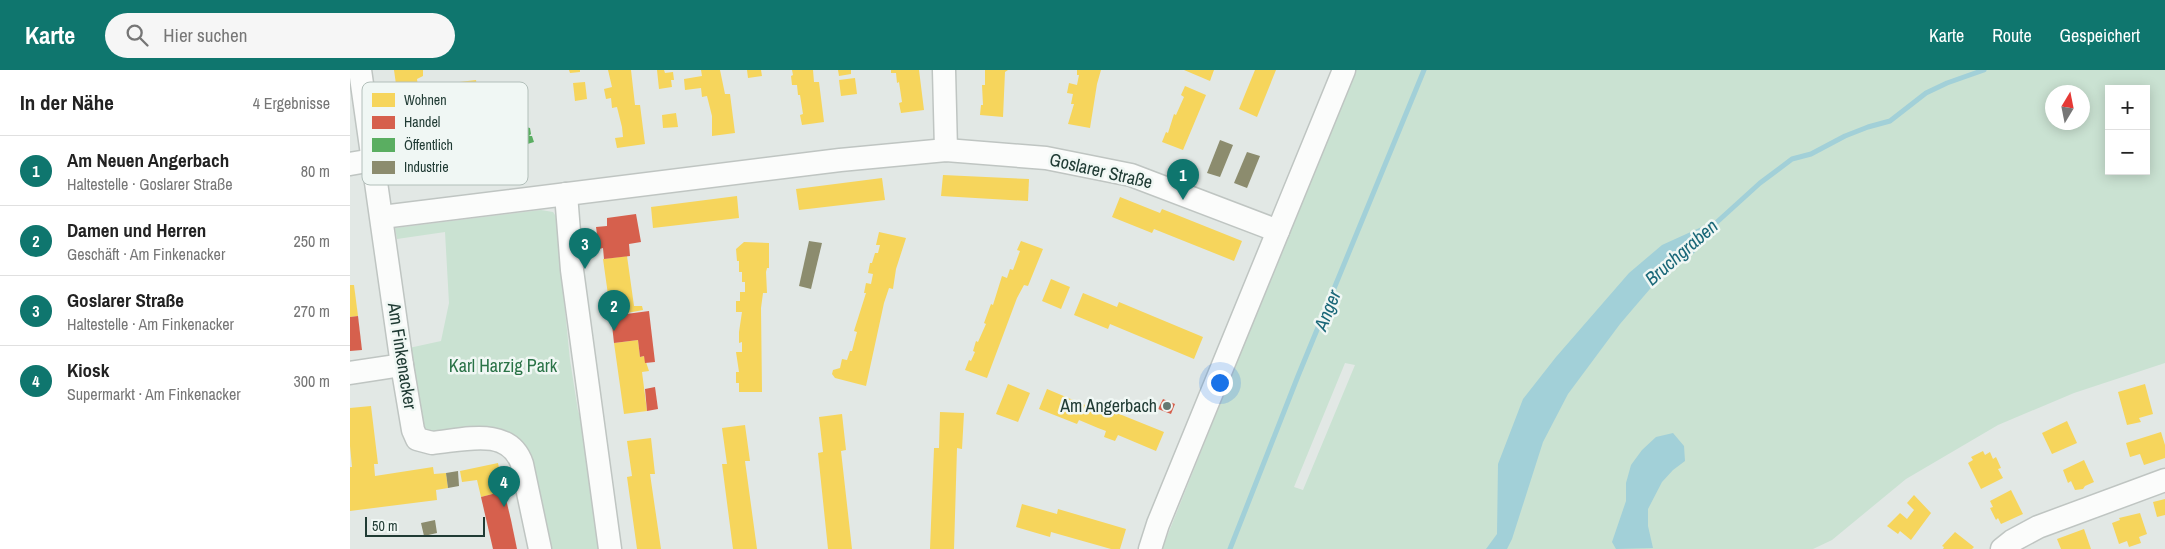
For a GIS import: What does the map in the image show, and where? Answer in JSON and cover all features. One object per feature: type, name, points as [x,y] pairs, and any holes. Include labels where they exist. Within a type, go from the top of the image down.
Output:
[{"type":"street","name":"Am Finkenacker","points":[[360,70],[362,84]]},
{"type":"street","points":[[944,70],[946,150]]},
{"type":"street","points":[[1150,549],[1344,70]]},
{"type":"street","name":"Goslarer Straße","points":[[382,217],[840,160],[946,150],[1046,158],[1131,175],[1278,231]]},
{"type":"street","name":"Am Finkenacker","points":[[377,185],[402,365],[413,430],[417,439],[432,443],[487,437],[500,439],[512,446],[519,454],[540,549]]},
{"type":"street","points":[[566,194],[572,270],[610,549]]},
{"type":"street","points":[[350,373],[402,365]]},
{"type":"street","points":[[2002,549],[2012,541],[2038,527],[2165,480]]},
{"type":"green space","points":[[1354,70],[2165,70],[2165,363],[2074,393],[1998,425],[1906,479],[1832,540],[1813,549],[1162,549]],"holes":[[[1345,363],[1355,365],[1303,490],[1294,487]]]},
{"type":"green space","name":"Karl Harzig Park","points":[[541,210],[553,212],[557,218],[570,360],[578,411],[589,434],[606,549],[546,549],[522,446],[424,435],[409,348],[441,341],[449,303],[445,232],[397,239],[395,228]]},
{"type":"water","points":[[1706,225],[1714,234],[1693,254],[1667,269],[1620,324],[1568,394],[1543,442],[1512,539],[1507,549],[1486,549],[1497,534],[1498,464],[1523,399],[1556,357],[1629,273],[1662,245]]},
{"type":"water","points":[[1673,433],[1684,446],[1685,461],[1662,482],[1648,509],[1648,526],[1653,548],[1616,549],[1612,542],[1626,501],[1626,483],[1631,465],[1642,450],[1656,437]]},
{"type":"building: Wohnen","points":[[394,70],[423,70],[423,76],[417,79],[417,82],[396,82]]},
{"type":"building: Wohnen","points":[[569,70],[580,70],[580,72],[570,73]]},
{"type":"building: Wohnen","points":[[608,70],[631,70],[635,105],[640,105],[645,144],[617,148],[615,138],[623,137],[622,127],[617,107],[612,108],[611,98],[606,99],[604,89],[612,87]]},
{"type":"building: Wohnen","points":[[657,70],[664,70],[665,73],[673,72],[674,80],[671,80],[672,87],[659,89]]},
{"type":"building: Wohnen","points":[[701,70],[720,70],[725,94],[730,94],[735,133],[712,136],[712,116],[707,96],[702,97],[701,88],[685,90],[684,79],[702,76]]},
{"type":"building: Wohnen","points":[[747,70],[761,70],[762,76],[748,78]]},
{"type":"building: Wohnen","points":[[792,70],[813,70],[814,82],[819,82],[824,122],[802,125],[800,115],[803,114],[800,95],[798,95],[797,85],[792,85]]},
{"type":"building: Wohnen","points":[[838,70],[851,70],[851,74],[839,76]]},
{"type":"building: Wohnen","points":[[891,70],[919,70],[924,110],[901,113],[899,103],[902,102],[899,82],[897,83],[896,73],[891,73]]},
{"type":"building: Wohnen","points":[[985,70],[1008,70],[1005,72],[1003,117],[980,115],[981,105],[983,105],[982,85],[985,85]]},
{"type":"building: Wohnen","points":[[1077,70],[1101,70],[1090,128],[1068,124],[1074,104],[1071,104],[1073,94],[1067,93],[1069,83],[1077,85],[1079,75],[1077,75]]},
{"type":"building: Wohnen","points":[[1184,70],[1214,70],[1210,81]]},
{"type":"building: Wohnen","points":[[1255,70],[1276,70],[1257,117],[1239,109]]},
{"type":"building: Wohnen","points":[[855,78],[857,94],[841,96],[839,80]]},
{"type":"building: Wohnen","points":[[476,80],[476,82],[459,82]]},
{"type":"building: Wohnen","points":[[585,82],[587,99],[575,101],[573,83]]},
{"type":"building: Wohnen","points":[[1185,86],[1206,95],[1183,150],[1162,142],[1166,132],[1168,133],[1174,114],[1176,115],[1184,97],[1181,95]]},
{"type":"building: Wohnen","points":[[676,113],[678,127],[663,128],[662,115]]},
{"type":"building: Wohnen","points":[[943,175],[1029,179],[1028,201],[941,196]]},
{"type":"building: Wohnen","points":[[882,178],[885,200],[799,210],[796,189]]},
{"type":"building: Wohnen","points":[[737,196],[739,218],[653,228],[651,207]]},
{"type":"building: Wohnen","points":[[1120,197],[1160,213],[1162,209],[1242,241],[1234,261],[1154,229],[1152,233],[1112,217]]},
{"type":"building: Wohnen","points":[[879,232],[906,238],[896,269],[893,289],[889,288],[884,303],[866,386],[835,378],[832,374],[833,370],[840,368],[842,359],[847,360],[850,351],[852,351],[857,332],[854,331],[866,293],[864,293],[866,283],[871,284],[873,274],[868,273],[870,263],[872,263],[875,253],[878,253],[880,245],[876,245]]},
{"type":"building: Wohnen","points":[[1021,241],[1043,249],[1028,286],[1024,285],[1017,298],[987,378],[965,370],[975,352],[973,351],[976,341],[978,342],[986,324],[984,323],[991,304],[993,305],[1002,276],[1007,278],[1010,269],[1013,270],[1020,251],[1017,250]]},
{"type":"building: Wohnen","points":[[744,242],[769,243],[769,268],[767,268],[766,272],[767,293],[763,293],[761,308],[762,392],[739,392],[739,383],[736,383],[736,372],[739,372],[736,352],[742,352],[742,342],[739,343],[739,332],[742,312],[736,312],[736,301],[740,301],[740,292],[745,292],[745,282],[742,282],[742,272],[739,272],[736,249]]},
{"type":"building: Wohnen","points":[[627,256],[634,306],[642,306],[643,310],[611,316],[603,259]]},
{"type":"building: Wohnen","points":[[1051,279],[1070,287],[1061,309],[1042,301]]},
{"type":"building: Wohnen","points":[[350,285],[354,285],[358,316],[350,317]]},
{"type":"building: Wohnen","points":[[1083,293],[1117,307],[1119,302],[1203,337],[1194,359],[1110,324],[1108,329],[1074,315]]},
{"type":"building: Wohnen","points":[[638,340],[640,357],[644,356],[649,371],[642,372],[647,411],[624,414],[614,343]]},
{"type":"building: Wohnen","points":[[1008,384],[1030,393],[1018,422],[996,414]]},
{"type":"building: Wohnen","points":[[2145,384],[2153,414],[2139,418],[2141,422],[2127,425],[2118,392]]},
{"type":"building: Wohnen","points":[[1047,389],[1085,405],[1087,401],[1164,432],[1156,451],[1118,435],[1115,441],[1104,437],[1106,431],[1079,420],[1077,424],[1039,409]]},
{"type":"building: Wohnen","points":[[371,406],[378,464],[374,464],[375,476],[433,467],[434,474],[446,473],[448,488],[436,490],[437,500],[350,511],[350,467],[352,467],[350,408]]},
{"type":"building: Wohnen","points":[[940,412],[964,413],[962,449],[957,448],[954,549],[930,549],[934,448],[939,448]]},
{"type":"building: Wohnen","points":[[842,414],[846,450],[841,451],[852,549],[828,549],[818,453],[823,452],[819,417]]},
{"type":"building: Wohnen","points":[[2067,421],[2077,443],[2052,454],[2042,433]]},
{"type":"building: Wohnen","points":[[745,425],[750,461],[745,461],[757,549],[733,549],[722,464],[727,464],[722,428]]},
{"type":"building: Wohnen","points":[[2161,432],[2165,445],[2165,458],[2144,465],[2140,454],[2130,457],[2126,443]]},
{"type":"building: Wohnen","points":[[651,438],[655,474],[650,474],[661,549],[637,549],[627,477],[632,476],[627,441]]},
{"type":"building: Wohnen","points":[[1983,451],[1985,455],[1990,452],[1993,459],[1996,457],[2001,468],[1998,469],[2003,478],[1981,489],[1968,463],[1973,460],[1971,457]]},
{"type":"building: Wohnen","points":[[2084,460],[2094,482],[2083,489],[2075,490],[2071,481],[2068,483],[2063,470]]},
{"type":"building: Wohnen","points":[[498,463],[504,491],[481,497],[477,480],[462,482],[460,471]]},
{"type":"building: Wohnen","points":[[2011,490],[2023,514],[2001,524],[1998,518],[1996,520],[1990,508],[1993,507],[1990,501]]},
{"type":"building: Wohnen","points":[[1914,495],[1931,513],[1911,540],[1900,531],[1898,534],[1887,526],[1900,513],[1907,519],[1914,510],[1907,503]]},
{"type":"building: Wohnen","points":[[2165,499],[2165,515],[2157,517],[2153,502]]},
{"type":"building: Wohnen","points":[[1022,504],[1057,514],[1058,509],[1126,529],[1120,549],[1111,549],[1051,532],[1050,537],[1016,527]]},
{"type":"building: Wohnen","points":[[2140,513],[2147,534],[2139,537],[2141,543],[2129,547],[2127,541],[2119,544],[2112,523],[2120,520],[2119,518]]},
{"type":"building: Wohnen","points":[[2084,529],[2091,549],[2061,549],[2057,539]]},
{"type":"building: Wohnen","points":[[1955,532],[1974,547],[1972,549],[1943,549],[1944,547],[1942,546]]},
{"type":"building: Handel","points":[[636,214],[641,242],[629,244],[630,256],[604,259],[603,248],[599,249],[596,227],[607,226],[607,218]]},
{"type":"building: Handel","points":[[649,311],[655,362],[645,363],[644,356],[640,357],[638,340],[614,343],[611,316]]},
{"type":"building: Handel","points":[[358,316],[362,350],[350,351],[350,317]]},
{"type":"building: Handel","points":[[655,387],[658,409],[647,411],[645,389]]},
{"type":"building: Handel","name":"Am Angerbach","points":[[1163,399],[1175,404],[1171,414],[1158,409]]},
{"type":"building: Handel","points":[[504,491],[517,549],[493,549],[481,497]]},
{"type":"building: Öffentlich","points":[[528,128],[530,128],[531,134],[529,136],[532,136],[534,142],[528,144]]},
{"type":"building: Industrie","points":[[1220,140],[1233,145],[1220,177],[1207,173]]},
{"type":"building: Industrie","points":[[1247,152],[1260,156],[1247,188],[1234,183]]},
{"type":"building: Industrie","points":[[809,241],[822,243],[811,289],[799,286]]},
{"type":"building: Industrie","points":[[458,471],[459,486],[448,488],[446,473]]},
{"type":"building: Industrie","points":[[435,520],[437,533],[424,536],[421,523]]},
{"type":"waterway","name":"Anger","points":[[1230,549],[1298,376],[1424,70]]},
{"type":"waterway","name":"Bruchgraben","points":[[1706,232],[1760,183],[1792,159],[1811,154],[1845,136],[1868,127],[1890,121],[1926,93],[1947,83],[1984,70]]},
{"type":"place","name":"Am Neuen Angerbach","points":[[1183,200]]},
{"type":"place","name":"Goslarer Straße","points":[[585,269]]},
{"type":"place","name":"Damen und Herren","points":[[614,331]]},
{"type":"place","name":"Am Angerbach","points":[[1167,406]]},
{"type":"place","name":"Kiosk","points":[[504,507]]}]
